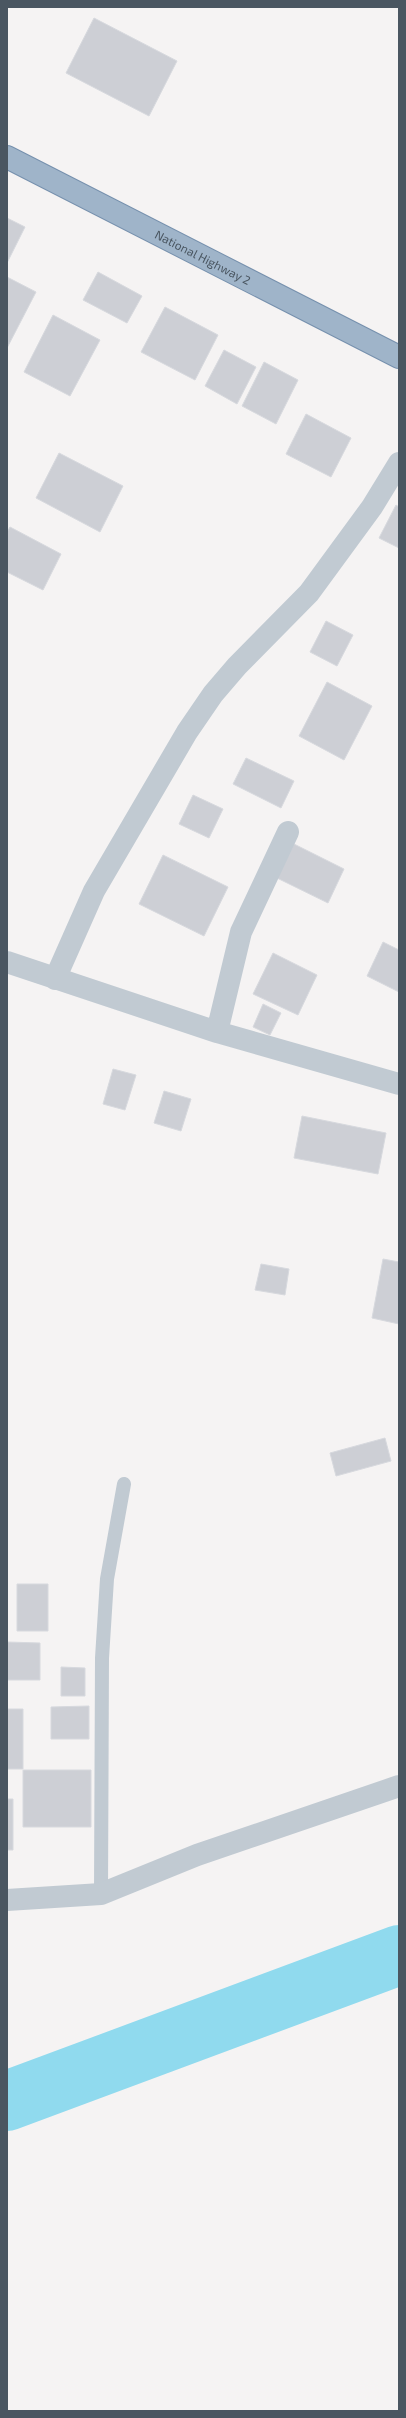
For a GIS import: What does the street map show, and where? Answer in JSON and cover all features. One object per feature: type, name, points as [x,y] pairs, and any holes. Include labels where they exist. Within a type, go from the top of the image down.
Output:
[{"type":"highway","name":"National Highway 2","points":[[7,157],[399,357]]},
{"type":"street","points":[[55,979],[94,891],[187,732],[213,694],[237,666],[309,593],[372,507],[399,462]]},
{"type":"street","points":[[217,1032],[241,932],[288,832]]},
{"type":"street","points":[[7,962],[217,1032],[399,1084]]},
{"type":"street","points":[[7,1900],[101,1894],[197,1855],[399,1786]]},
{"type":"lane","points":[[101,1894],[102,1658],[107,1579],[124,1484]]},
{"type":"building","points":[[94,18],[177,61],[149,116],[66,73]]},
{"type":"building","points":[[7,218],[25,227],[7,263]]},
{"type":"building","points":[[98,272],[142,296],[127,323],[83,300]]},
{"type":"building","points":[[7,277],[36,292],[7,348]]},
{"type":"building","points":[[165,307],[218,335],[195,380],[141,352]]},
{"type":"building","points":[[53,315],[100,340],[70,396],[24,372]]},
{"type":"building","points":[[224,350],[256,367],[237,404],[205,386]]},
{"type":"building","points":[[264,362],[298,380],[276,424],[242,406]]},
{"type":"building","points":[[306,414],[351,438],[331,477],[286,454]]},
{"type":"building","points":[[59,453],[123,486],[100,532],[36,498]]},
{"type":"building","points":[[396,505],[399,507],[399,548],[379,538]]},
{"type":"building","points":[[10,527],[61,554],[43,590],[7,572],[7,532]]},
{"type":"building","points":[[326,621],[353,635],[337,666],[310,652]]},
{"type":"building","points":[[327,682],[372,706],[344,760],[299,736]]},
{"type":"building","points":[[246,758],[294,781],[281,808],[233,784]]},
{"type":"building","points":[[193,795],[223,809],[209,838],[179,824]]},
{"type":"building","points":[[294,844],[344,869],[328,903],[277,878]]},
{"type":"building","points":[[163,855],[228,887],[204,936],[139,904]]},
{"type":"building","points":[[383,942],[399,950],[399,992],[367,976]]},
{"type":"building","points":[[273,953],[317,975],[298,1015],[253,994]]},
{"type":"building","points":[[263,1004],[281,1013],[270,1035],[253,1027]]},
{"type":"building","points":[[113,1069],[136,1075],[125,1110],[103,1104]]},
{"type":"building","points":[[164,1091],[191,1099],[181,1131],[154,1123]]},
{"type":"building","points":[[302,1116],[386,1133],[378,1174],[294,1158]]},
{"type":"building","points":[[383,1259],[399,1262],[399,1324],[372,1318]]},
{"type":"building","points":[[261,1264],[289,1269],[285,1295],[255,1290]]},
{"type":"building","points":[[385,1438],[391,1461],[336,1476],[330,1453]]},
{"type":"building","points":[[17,1584],[48,1584],[48,1631],[17,1631]]},
{"type":"building","points":[[7,1642],[40,1643],[40,1680],[7,1680]]},
{"type":"building","points":[[61,1667],[85,1668],[85,1696],[61,1696]]},
{"type":"building","points":[[89,1706],[89,1739],[51,1739],[51,1707]]},
{"type":"building","points":[[7,1709],[23,1709],[23,1769],[7,1769]]},
{"type":"building","points":[[23,1770],[91,1770],[91,1827],[23,1827]]},
{"type":"building","points":[[7,1799],[13,1799],[13,1850],[7,1850]]},
{"type":"waterway","points":[[7,2101],[399,1955]]}]
